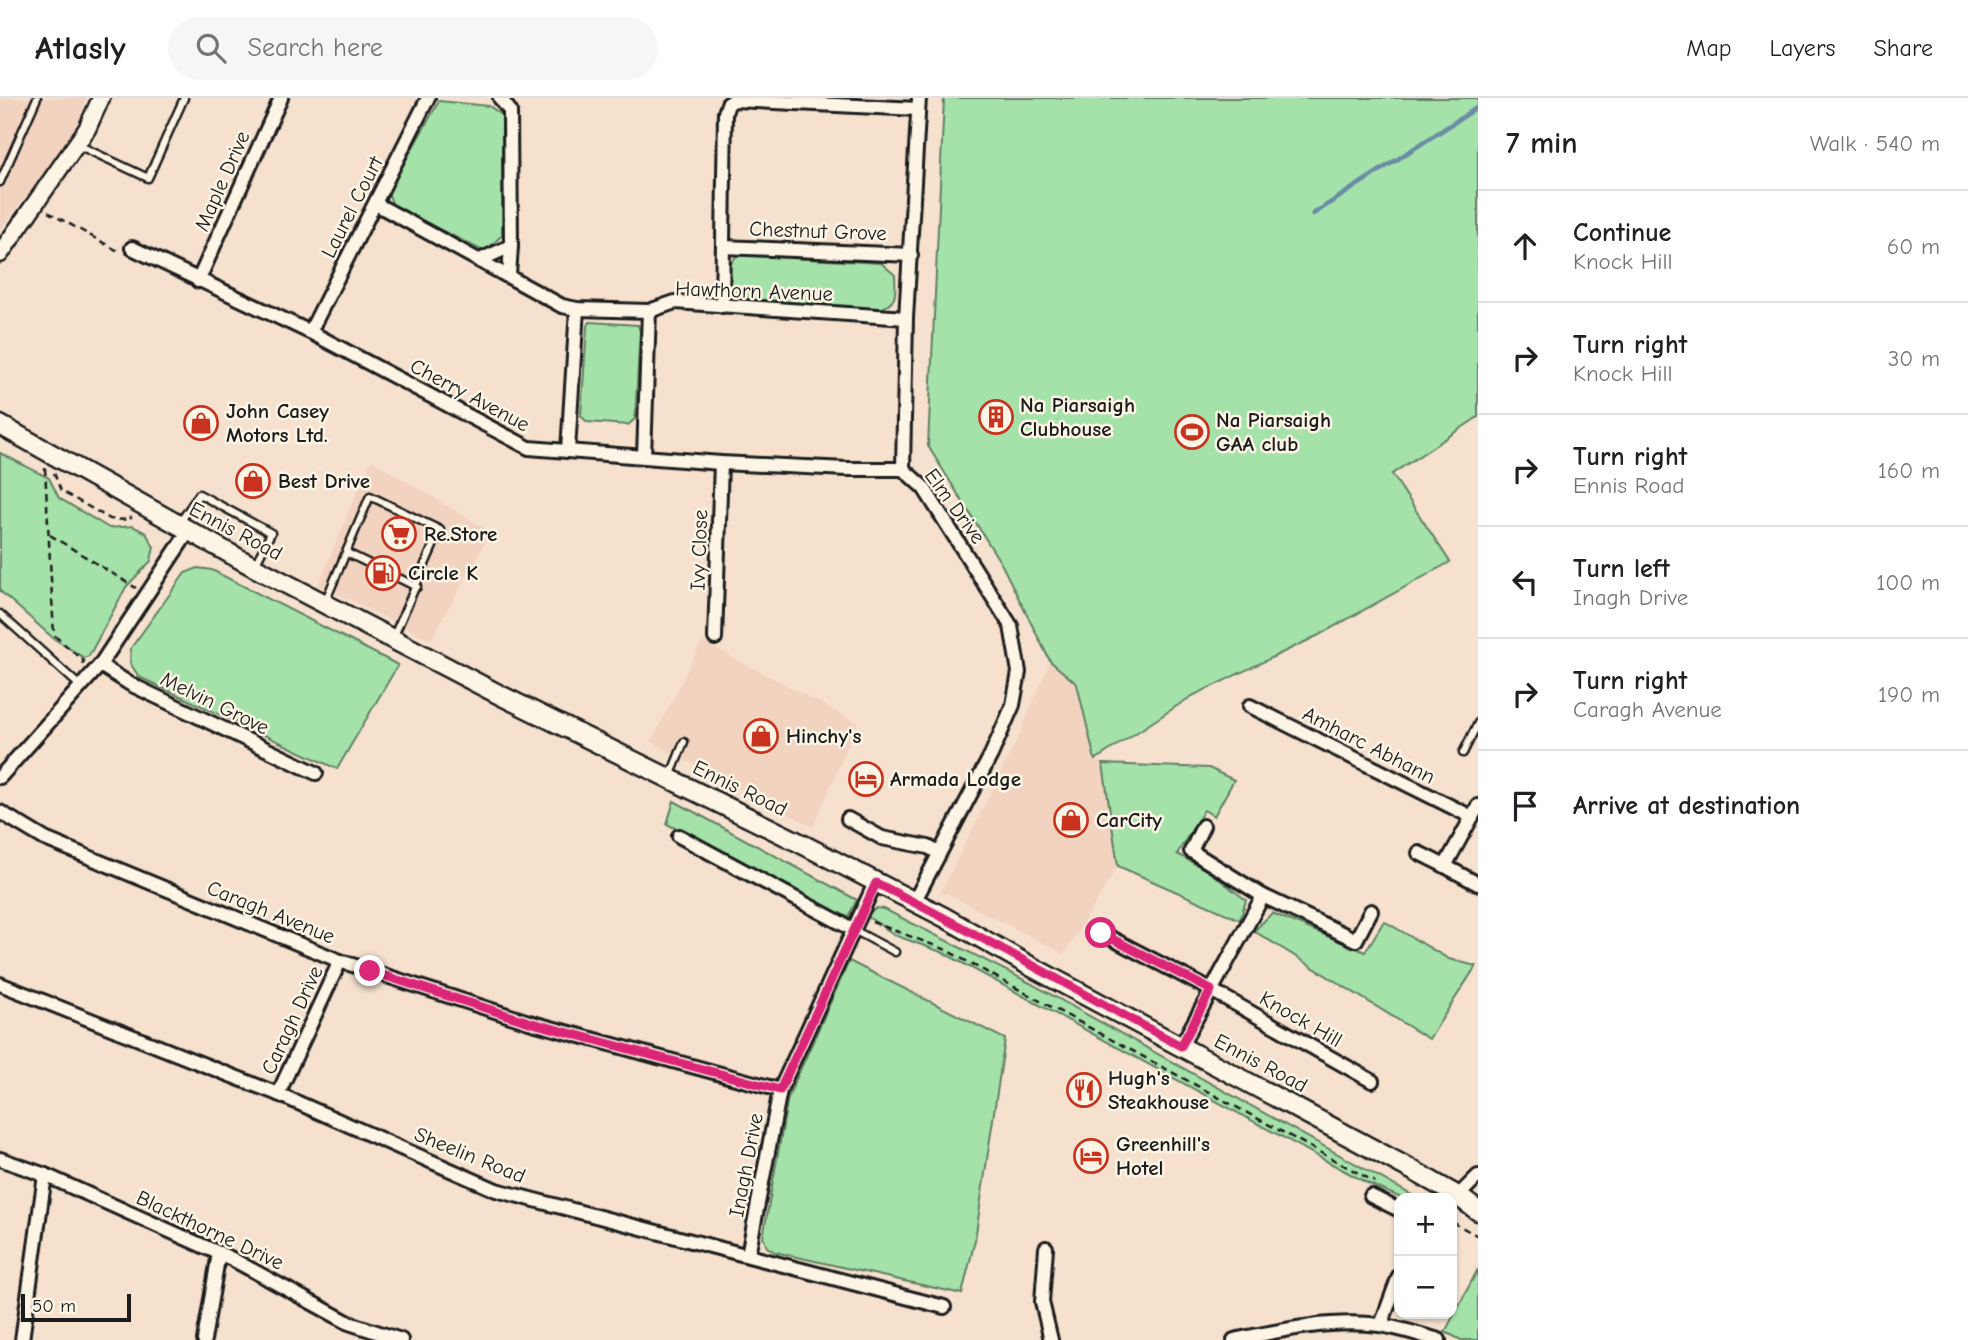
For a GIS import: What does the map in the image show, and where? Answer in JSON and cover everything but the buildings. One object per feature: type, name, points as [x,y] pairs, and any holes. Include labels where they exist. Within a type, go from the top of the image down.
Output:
[{"type":"main road","name":"Ennis Road","points":[[0,425],[183,529],[324,604],[914,902],[1458,1196],[1478,1211]]},
{"type":"main road","name":"Ennis Road","points":[[1458,1196],[1478,1202]]},
{"type":"street","points":[[0,254],[87,129],[102,98]]},
{"type":"street","name":"Maple Drive","points":[[198,281],[281,98]]},
{"type":"street","name":"Laurel Court","points":[[310,332],[428,98]]},
{"type":"street","points":[[500,98],[510,111],[509,275]]},
{"type":"street","name":"Chestnut Grove","points":[[722,306],[725,113],[728,104],[734,100],[918,103]]},
{"type":"street","name":"Elm Drive","points":[[914,902],[991,755],[1013,705],[1019,672],[1011,626],[924,488],[903,469],[906,318],[918,103]]},
{"type":"street","name":"Hawthorn Avenue","points":[[376,204],[562,306],[577,309],[649,311],[675,302],[906,318]]},
{"type":"street","points":[[480,260],[511,246]]},
{"type":"street","name":"Chestnut Grove","points":[[723,247],[911,254]]},
{"type":"street","name":"Cherry Avenue","points":[[132,248],[310,332],[529,448],[721,463],[903,469]]},
{"type":"street","points":[[568,450],[577,309]]},
{"type":"street","points":[[644,456],[649,311]]},
{"type":"street","name":"Ivy Close","points":[[715,638],[721,463]]},
{"type":"street","points":[[0,777],[75,682],[100,665],[147,595],[183,529]]},
{"type":"street","name":"Melvin Grove","points":[[100,665],[130,684],[316,773]]},
{"type":"street","name":"Amharc Abhann","points":[[1250,706],[1475,812],[1445,866]]},
{"type":"street","name":"Caragh Avenue","points":[[0,812],[45,839],[340,961],[529,1022],[780,1090]]},
{"type":"street","points":[[848,819],[882,838],[928,847],[939,853]]},
{"type":"street","points":[[1203,825],[1191,851],[1263,896],[1356,940],[1371,911]]},
{"type":"street","points":[[679,836],[854,930]]},
{"type":"street","points":[[1419,853],[1478,884]]},
{"type":"street","name":"Inagh Drive","points":[[748,1255],[780,1090],[876,883]]},
{"type":"street","points":[[1181,1046],[1263,896]]},
{"type":"street","name":"Knock Hill","points":[[1101,933],[1211,990],[1372,1081]]},
{"type":"street","name":"Caragh Drive","points":[[278,1094],[340,961]]},
{"type":"street","name":"Sheelin Road","points":[[0,984],[278,1094],[496,1190],[944,1307]]},
{"type":"street","name":"Blackthorne Drive","points":[[0,1159],[45,1175],[219,1253],[349,1323],[387,1338],[401,1340]]},
{"type":"street","points":[[22,1340],[45,1175]]},
{"type":"street","points":[[1458,1196],[1478,1176]]},
{"type":"street","points":[[1371,1196],[1394,1208]]},
{"type":"street","points":[[1046,1248],[1042,1302],[1051,1340]]},
{"type":"street","points":[[204,1340],[219,1253]]},
{"type":"street","points":[[1381,1325],[1394,1290]]},
{"type":"street","points":[[1234,1340],[1298,1326],[1381,1325],[1439,1340]]},
{"type":"lane","points":[[0,181],[37,98]]},
{"type":"lane","points":[[76,144],[148,178],[184,98]]},
{"type":"lane","points":[[183,529],[199,494],[271,533],[254,567]]},
{"type":"lane","points":[[324,604],[370,496],[429,524],[440,530],[392,639]]},
{"type":"lane","points":[[346,552],[417,587]]},
{"type":"lane","points":[[0,614],[75,682]]},
{"type":"lane","points":[[1463,753],[1478,723]]},
{"type":"lane","points":[[670,779],[684,742]]},
{"type":"lane","points":[[854,930],[895,952]]},
{"type":"path","points":[[35,204],[118,251],[132,248]]},
{"type":"path","points":[[47,452],[61,491],[110,519],[128,520],[146,507]]},
{"type":"path","points":[[47,452],[54,635],[84,661],[75,682]]},
{"type":"path","points":[[50,535],[147,595]]},
{"type":"path","points":[[860,916],[944,949],[1384,1187]]},
{"type":"path","points":[[1457,1225],[1478,1236]]},
{"type":"shaded area","points":[[0,98],[86,98],[81,119],[54,160],[0,230]]},
{"type":"shaded area","points":[[371,460],[491,532],[431,640],[318,585]]},
{"type":"shaded area","points":[[702,641],[858,723],[813,827],[651,742]]},
{"type":"shaded area","points":[[1050,661],[1077,684],[1095,760],[1103,764],[1118,866],[1064,954],[947,894],[940,894],[1019,736]]},
{"type":"green space","name":"Na Piarsaigh GAA club","points":[[944,98],[1478,98],[1478,417],[1392,474],[1450,562],[1317,636],[1192,696],[1095,760],[1077,684],[1050,661],[1002,565],[928,446]]},
{"type":"green space","points":[[439,101],[489,106],[502,115],[502,235],[485,252],[393,206],[388,192]]},
{"type":"green space","points":[[737,255],[881,263],[895,275],[894,297],[889,305],[877,310],[744,303],[730,289],[730,265]]},
{"type":"green space","points":[[590,322],[638,325],[640,331],[635,419],[628,425],[587,422],[581,416],[587,327]]},
{"type":"green space","points":[[0,453],[49,478],[59,498],[109,528],[133,526],[146,533],[154,547],[151,561],[126,587],[89,656],[84,658],[53,638],[0,591]]},
{"type":"green space","points":[[198,568],[212,570],[398,665],[337,769],[139,677],[130,663],[131,648],[185,573]]},
{"type":"green space","points":[[1103,764],[1209,768],[1234,780],[1214,816],[1204,810],[1177,854],[1210,872],[1246,900],[1240,920],[1118,866]]},
{"type":"green space","points":[[674,801],[857,900],[847,919],[667,824]]},
{"type":"green space","points":[[877,908],[884,909],[1030,983],[1408,1193],[1394,1195],[1365,1182],[944,953],[897,936],[868,917],[869,913]]},
{"type":"green space","points":[[1272,913],[1365,952],[1384,921],[1449,959],[1476,966],[1429,1039],[1254,931]]},
{"type":"green space","points":[[849,961],[1005,1039],[975,1240],[962,1294],[775,1252],[767,1247],[763,1237],[788,1097]]},
{"type":"green space","points":[[1478,1269],[1478,1340],[1461,1340],[1445,1332],[1452,1319],[1457,1319],[1457,1309]]},
{"type":"waterway","points":[[1313,214],[1478,107]]},
{"type":"place","name":"Na Piarsaigh Clubhouse","points":[[996,417]]},
{"type":"place","name":"John Casey Motors Ltd.","points":[[201,423]]},
{"type":"place","name":"Na Piarsaigh GAA club","points":[[1192,432]]},
{"type":"place","name":"Best Drive","points":[[253,481]]},
{"type":"place","name":"Re.Store","points":[[399,534]]},
{"type":"place","name":"Circle K","points":[[383,573]]},
{"type":"place","name":"Hinchy's","points":[[761,736]]},
{"type":"place","name":"Armada Lodge","points":[[866,779]]},
{"type":"place","name":"CarCity","points":[[1071,820]]},
{"type":"place","name":"Hugh's Steakhouse","points":[[1084,1090]]},
{"type":"place","name":"Greenhill's Hotel","points":[[1091,1156]]},
{"type":"route","points":[[370,971],[529,1022],[780,1090],[876,883],[1181,1046],[1211,990],[1101,933]]}]
